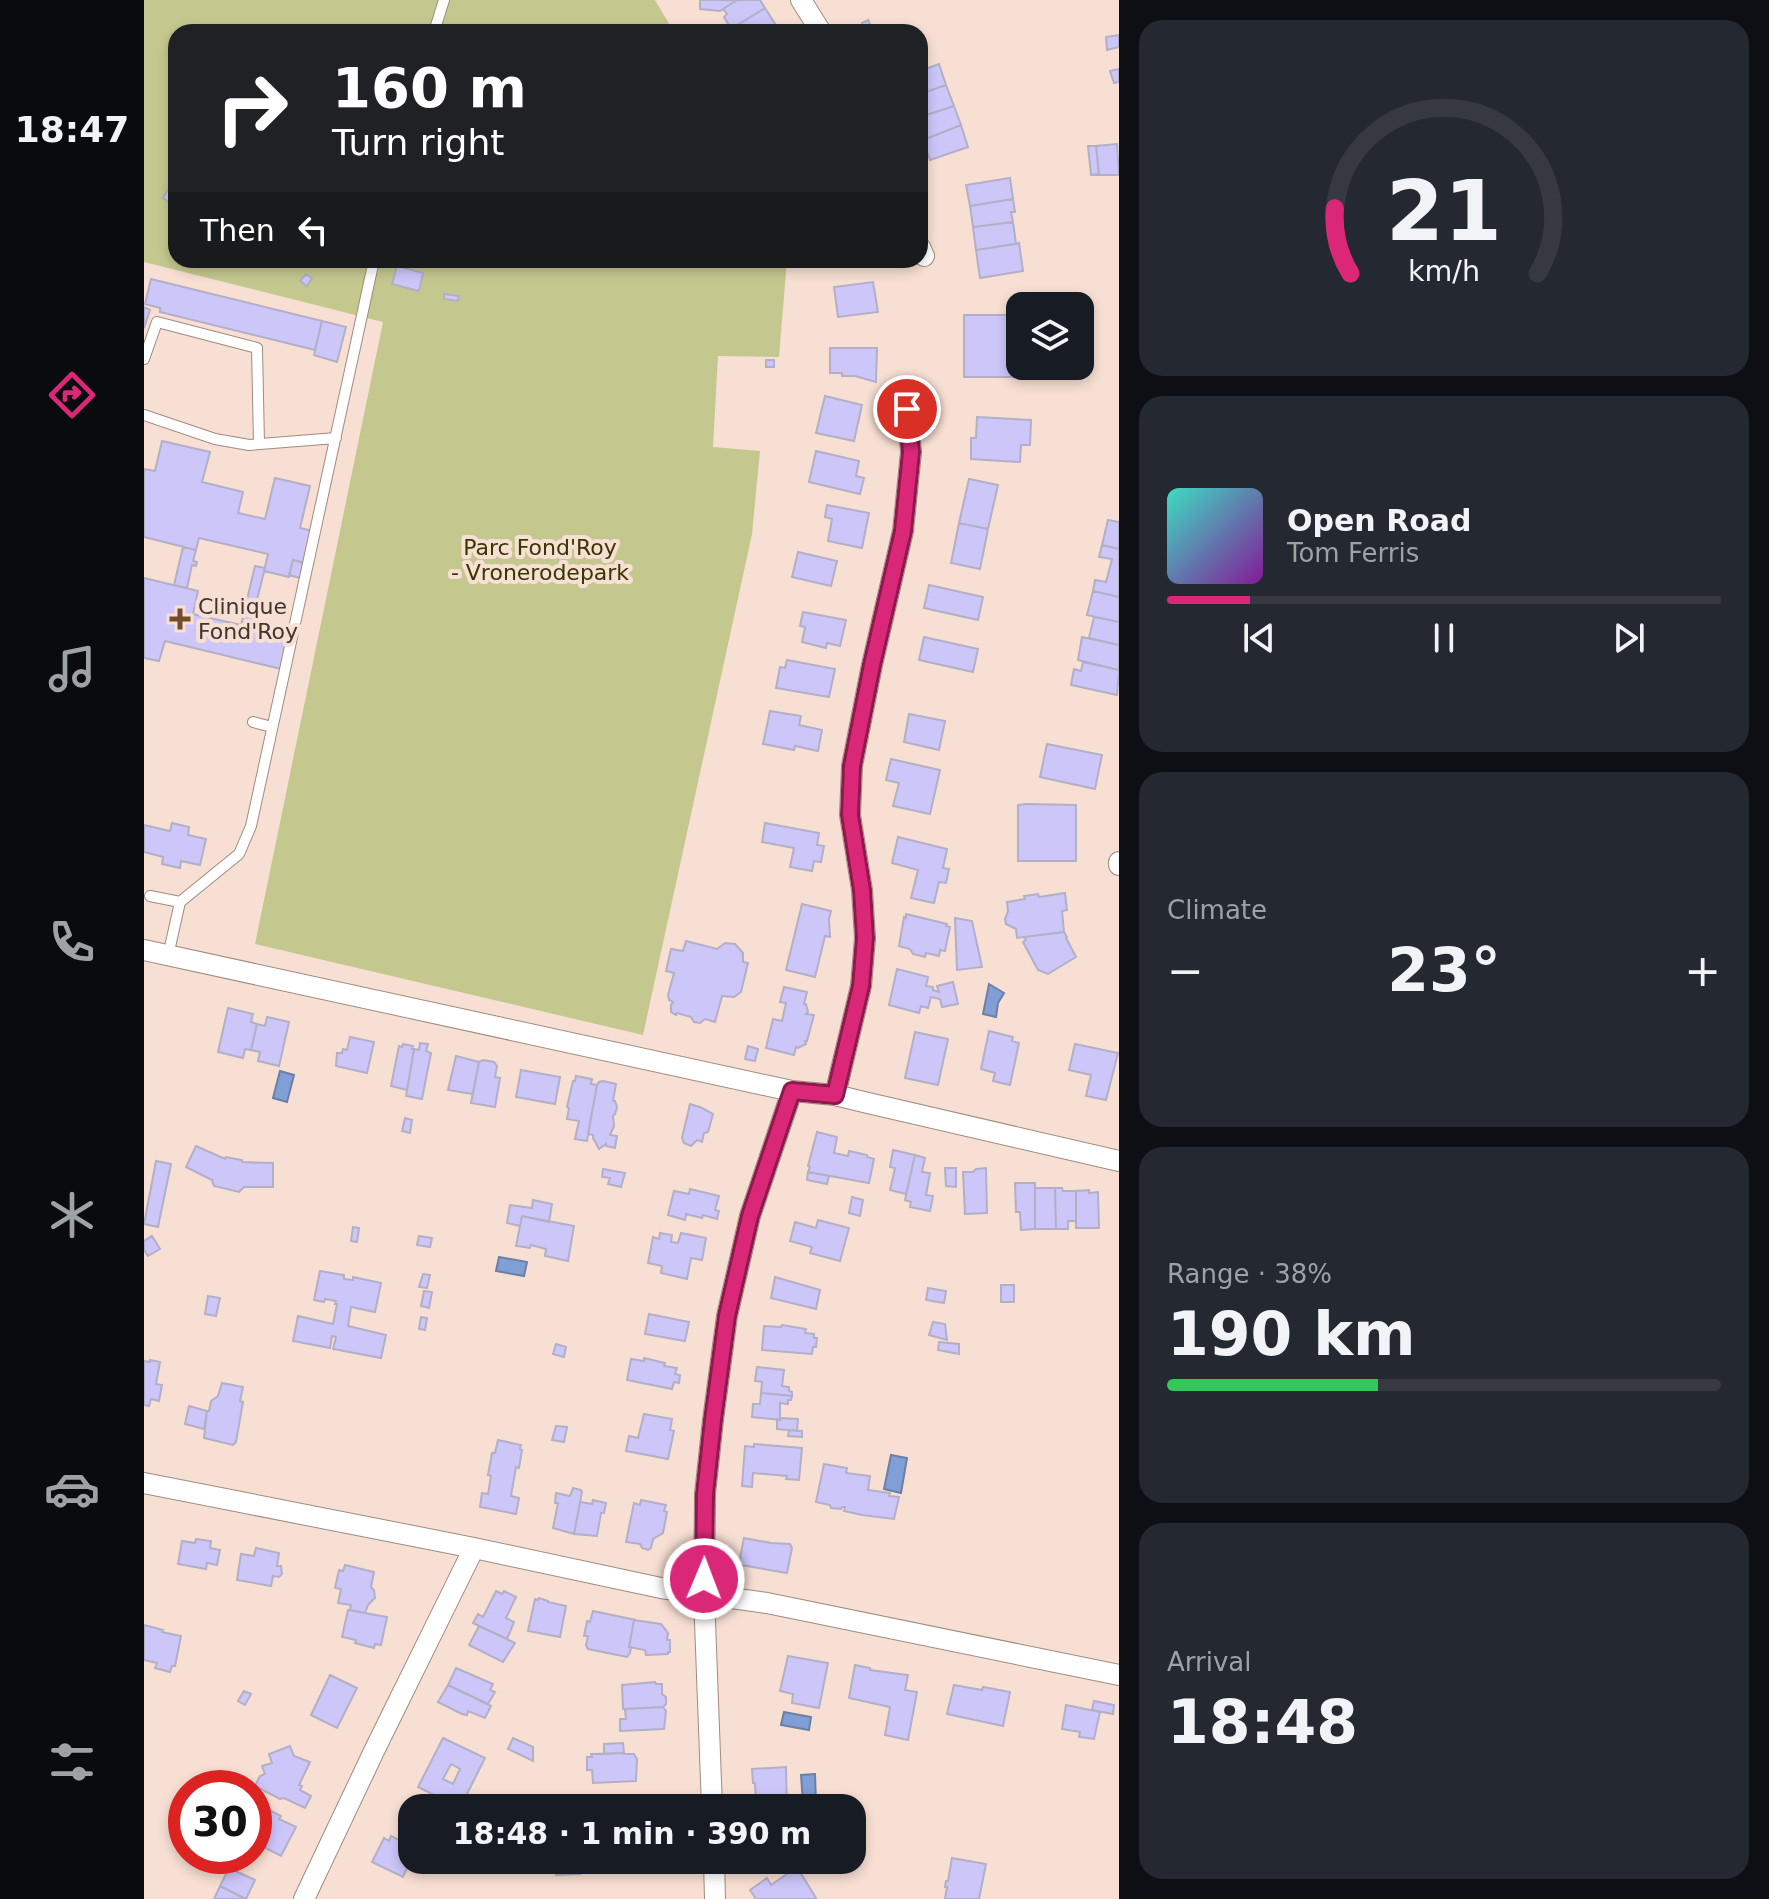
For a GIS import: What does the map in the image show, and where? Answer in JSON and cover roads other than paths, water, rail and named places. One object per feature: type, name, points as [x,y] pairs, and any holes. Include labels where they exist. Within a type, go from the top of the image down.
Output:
[{"type":"street","points":[[801,0],[816,24]]},
{"type":"street","points":[[835,1095],[861,986],[865,938],[862,890],[850,815],[852,766],[903,531],[911,452],[907,409]]},
{"type":"street","points":[[144,950],[792,1091],[835,1095],[1119,1161]]},
{"type":"street","points":[[711,1794],[704,1595],[705,1494],[713,1420],[727,1316],[750,1216],[792,1091]]},
{"type":"street","points":[[144,1483],[661,1588],[749,1600],[1119,1675]]},
{"type":"street","points":[[304,1899],[474,1548]]},
{"type":"street","points":[[714,1874],[715,1899]]},
{"type":"lane","points":[[436,24],[444,0]]},
{"type":"lane","points":[[168,956],[180,902],[239,854],[251,826],[372,268]]},
{"type":"lane","points":[[144,359],[157,322],[257,348],[259,444]]},
{"type":"lane","points":[[144,415],[215,439],[249,445],[336,438]]},
{"type":"lane","points":[[253,722],[272,727]]},
{"type":"lane","points":[[150,896],[180,902]]},
{"type":"water","points":[[989,984],[1004,993],[998,1003],[996,1017],[983,1014]]},
{"type":"water","points":[[280,1071],[294,1075],[287,1102],[273,1098]]},
{"type":"water","points":[[499,1257],[527,1262],[524,1276],[496,1271]]},
{"type":"water","points":[[891,1455],[907,1458],[901,1493],[884,1489]]},
{"type":"water","points":[[784,1712],[811,1717],[809,1730],[781,1725]]},
{"type":"water","points":[[815,1774],[816,1794],[802,1794],[801,1775]]},
{"type":"place","name":"Clinique Fond'Roy","points":[[180,619]]},
{"type":"park label","name":"Parc Fond'Roy - Vronerodepark","points":[[540,560]]}]
